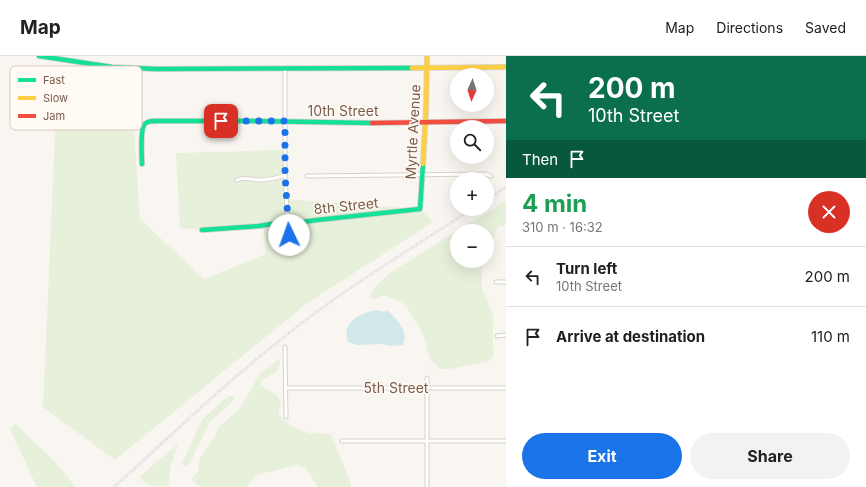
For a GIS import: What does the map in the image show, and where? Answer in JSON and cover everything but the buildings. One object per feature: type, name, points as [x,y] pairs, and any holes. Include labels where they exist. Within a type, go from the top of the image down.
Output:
[{"type":"street","points":[[39,56],[108,66]]},
{"type":"street","name":"Myrtle Avenue","points":[[420,209],[426,121],[427,56]]},
{"type":"street","points":[[142,69],[506,67]]},
{"type":"street","points":[[285,69],[285,175],[289,246]]},
{"type":"street","name":"10th Street","points":[[142,164],[142,133],[144,124],[148,122],[285,121],[362,123],[506,121]]},
{"type":"street","points":[[237,180],[240,178],[258,180],[271,179],[285,175]]},
{"type":"street","points":[[307,176],[450,175]]},
{"type":"street","name":"8th Street","points":[[202,230],[259,226],[278,223],[288,224],[420,209]]},
{"type":"street","points":[[496,282],[506,282]]},
{"type":"street","points":[[497,336],[506,335]]},
{"type":"street","points":[[285,347],[286,417]]},
{"type":"street","points":[[427,378],[427,487]]},
{"type":"street","name":"5th Street","points":[[286,388],[506,388]]},
{"type":"street","points":[[342,441],[506,441]]},
{"type":"green space","points":[[55,130],[134,130],[140,219],[204,279],[266,254],[263,225],[202,230],[180,228],[176,153],[282,150],[284,199],[420,209],[433,222],[306,304],[115,460],[43,407]]},
{"type":"green space","points":[[506,201],[506,225],[498,227],[494,237],[494,224],[468,224],[482,216],[494,216],[494,208]]},
{"type":"green space","points":[[450,235],[450,268],[482,268],[482,289],[493,317],[493,357],[489,361],[450,369],[440,369],[430,359],[425,339],[408,309],[401,302],[387,296],[381,296],[373,299],[369,296],[375,287],[390,273]]},
{"type":"green space","points":[[280,358],[278,369],[264,379],[261,382],[261,385],[278,396],[281,404],[278,414],[292,427],[309,433],[331,434],[351,487],[318,487],[306,468],[297,465],[257,475],[245,487],[201,487],[192,480],[193,476],[198,472],[200,458],[215,436],[219,427],[241,407],[259,375]]},
{"type":"green space","points":[[228,396],[233,396],[235,399],[210,422],[189,464],[184,466],[182,464],[202,420]]},
{"type":"green space","points":[[16,424],[59,466],[75,487],[37,487],[10,429]]},
{"type":"green space","points":[[178,444],[170,468],[169,482],[167,486],[151,485],[139,477]]},
{"type":"water","points":[[377,310],[384,312],[387,310],[401,326],[404,335],[403,345],[357,345],[348,342],[347,329],[350,324],[364,313]]},
{"type":"railway","points":[[494,195],[506,187]]},
{"type":"railway","points":[[114,487],[222,389],[289,333],[356,284],[461,216]]},
{"type":"traffic: fast","points":[[39,56],[105,66]]},
{"type":"traffic: fast","points":[[142,68],[412,68]]},
{"type":"traffic: fast","points":[[142,164],[142,132],[144,125],[149,122],[253,121],[372,123]]},
{"type":"traffic: fast","points":[[202,230],[259,226],[278,223],[288,224],[420,209],[423,164]]},
{"type":"traffic: slow","points":[[423,164],[427,56]]},
{"type":"traffic: slow","points":[[412,68],[506,67]]},
{"type":"traffic: jam","points":[[372,123],[506,121]]},
{"type":"route","points":[[221,121],[285,121],[285,175],[289,235]]}]
